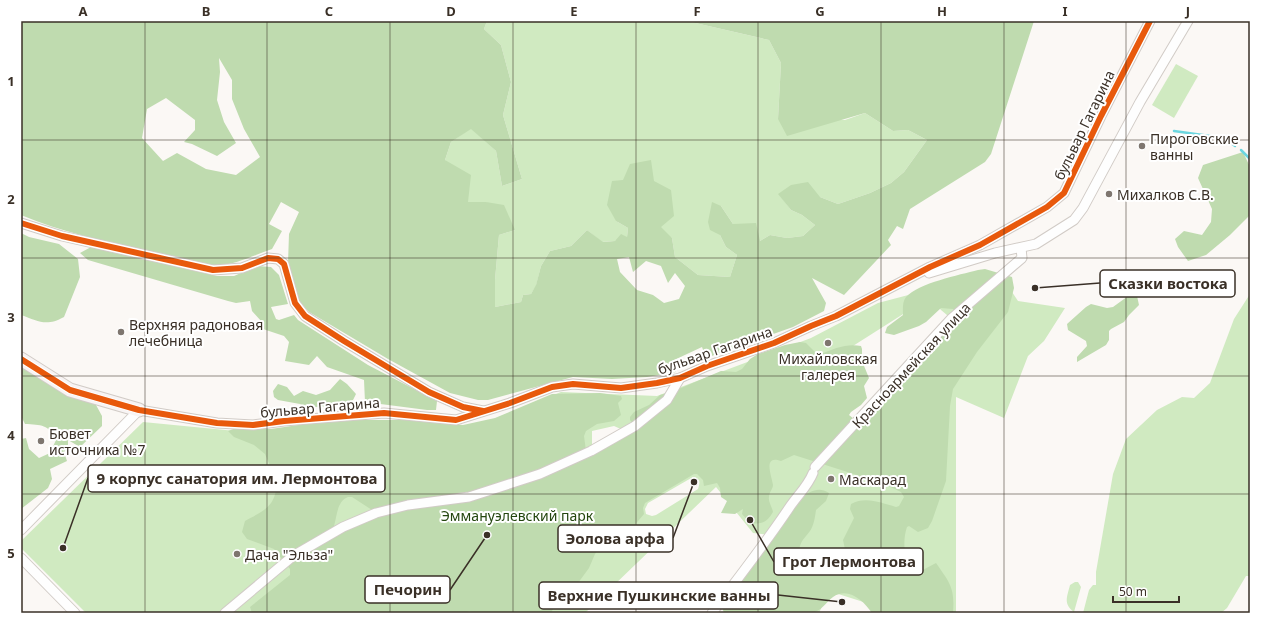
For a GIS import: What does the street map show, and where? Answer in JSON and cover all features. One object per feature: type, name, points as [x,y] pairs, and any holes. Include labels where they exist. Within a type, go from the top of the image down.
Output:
[{"type":"street","name":"бульвар Гагарина","points":[[21,359],[70,390],[139,410],[217,424],[253,425],[384,413],[456,420],[485,412],[552,387],[572,384],[621,388],[680,378],[707,366],[774,343],[836,316],[942,261],[980,245],[1048,207],[1064,193],[1101,116],[1150,21]]},
{"type":"street","name":"бульвар Гагарина","points":[[902,282],[959,263],[1036,244],[1074,220],[1083,208],[1140,102],[1188,21]]},
{"type":"street","points":[[21,223],[62,236],[212,270],[242,268],[268,258],[278,259],[284,264],[295,303],[305,316],[429,392],[463,407],[485,412]]},
{"type":"street","name":"Красноармейская улица","points":[[712,613],[767,541],[799,494],[810,481],[814,470],[952,319],[1022,258],[1021,248]]},
{"type":"street","points":[[225,613],[293,556],[343,527],[376,513],[408,505],[469,497],[540,474],[592,451],[635,426],[666,400],[680,378]]},
{"type":"street","points":[[21,530],[139,410]]},
{"type":"street","points":[[21,558],[75,613]]},
{"type":"green space","points":[[21,21],[487,21],[484,29],[501,45],[511,82],[503,115],[522,179],[502,186],[496,151],[471,129],[451,142],[445,160],[471,175],[468,202],[486,202],[504,205],[515,230],[499,235],[495,280],[495,307],[521,302],[523,295],[531,294],[536,285],[541,266],[550,251],[571,246],[587,230],[603,242],[615,241],[621,234],[627,237],[628,228],[616,221],[607,205],[612,181],[623,180],[630,164],[651,160],[654,181],[671,190],[674,216],[661,227],[672,238],[675,257],[698,275],[730,277],[737,255],[726,247],[720,235],[710,230],[708,222],[712,202],[721,206],[733,224],[756,223],[760,241],[770,235],[787,238],[803,236],[815,225],[802,215],[791,210],[778,194],[791,185],[808,182],[820,197],[838,204],[870,193],[891,183],[904,172],[927,140],[908,130],[893,131],[865,113],[787,136],[778,119],[781,63],[769,40],[681,21],[1034,21],[991,154],[985,162],[910,209],[903,229],[897,226],[888,240],[891,245],[844,295],[812,278],[826,303],[824,311],[793,327],[706,358],[702,347],[672,361],[676,372],[647,377],[612,379],[573,377],[488,400],[478,400],[450,393],[388,359],[309,312],[298,300],[288,263],[289,234],[299,212],[281,202],[269,224],[282,231],[272,249],[238,262],[224,265],[199,264],[83,236],[21,215]],"holes":[[[219,58],[232,80],[232,99],[244,129],[260,157],[236,175],[206,169],[177,153],[163,161],[142,138],[147,109],[166,98],[195,120],[195,130],[184,142],[192,144],[217,156],[236,143],[224,122],[217,100],[220,72]],[[629,257],[633,272],[646,261],[661,266],[668,283],[675,273],[685,286],[679,299],[664,303],[653,295],[637,290],[620,272],[617,259]]]},
{"type":"green space","points":[[487,21],[681,21],[769,40],[781,63],[778,119],[845,120],[865,113],[893,131],[908,130],[927,140],[904,172],[891,183],[870,193],[838,204],[820,197],[779,194],[791,210],[802,215],[815,225],[803,236],[787,238],[770,235],[760,241],[733,224],[721,206],[720,235],[726,247],[737,255],[730,277],[698,275],[675,257],[672,238],[616,221],[628,228],[627,237],[615,241],[602,242],[587,230],[571,246],[550,251],[541,266],[536,286],[531,294],[523,295],[521,302],[495,307],[495,280],[499,235],[515,230],[486,202],[468,202],[445,160],[451,142],[471,128],[496,151],[502,186],[522,179],[503,115],[511,82],[501,45],[484,29]]},
{"type":"green space","points":[[1176,64],[1198,76],[1174,118],[1152,105]]},
{"type":"green space","points":[[1243,152],[1250,167],[1250,215],[1230,235],[1206,255],[1188,261],[1178,247],[1175,239],[1184,231],[1202,235],[1211,222],[1212,209],[1198,178],[1203,165]]},
{"type":"green space","points":[[21,233],[29,237],[59,244],[78,259],[80,277],[64,317],[58,320],[52,322],[42,322],[21,315]]},
{"type":"green space","points":[[91,247],[217,276],[234,276],[257,266],[271,267],[279,275],[288,304],[271,307],[276,319],[279,320],[294,315],[298,320],[368,365],[437,401],[436,410],[365,402],[364,380],[327,367],[317,356],[309,365],[285,361],[289,342],[284,336],[263,329],[262,322],[252,311],[250,301],[236,303],[228,301],[88,260],[80,253]]},
{"type":"green space","name":"Эммануэлевский парк","points":[[985,269],[1012,277],[1014,288],[1008,312],[977,352],[953,389],[950,406],[946,481],[932,521],[928,528],[918,532],[909,526],[907,527],[904,542],[906,558],[912,568],[919,572],[936,563],[945,576],[952,591],[953,613],[872,613],[865,604],[855,596],[844,593],[833,597],[821,609],[811,613],[724,613],[722,607],[729,594],[800,498],[818,490],[829,493],[826,501],[816,510],[810,531],[802,542],[799,550],[809,565],[826,570],[837,566],[844,560],[846,554],[843,540],[854,518],[850,509],[851,504],[868,500],[896,507],[899,506],[904,497],[901,492],[882,483],[794,455],[781,461],[775,460],[770,463],[770,472],[773,485],[769,499],[773,512],[764,522],[758,524],[750,523],[742,514],[743,509],[735,514],[721,513],[727,501],[721,497],[720,488],[717,483],[704,486],[703,480],[697,474],[694,474],[645,503],[643,508],[644,514],[633,527],[600,547],[589,568],[570,594],[568,601],[565,598],[561,599],[558,604],[555,605],[551,613],[471,613],[470,611],[463,613],[252,613],[250,607],[290,575],[290,569],[274,549],[247,539],[242,532],[245,521],[260,513],[273,500],[278,478],[271,468],[265,454],[254,445],[234,437],[228,431],[236,428],[271,429],[332,420],[408,420],[463,425],[495,418],[552,394],[600,393],[621,396],[622,399],[618,403],[621,415],[614,421],[597,424],[586,431],[584,436],[586,451],[637,429],[630,420],[630,417],[634,412],[649,405],[660,395],[674,391],[721,371],[736,372],[742,369],[750,359],[758,354],[785,345],[800,342],[806,343],[815,352],[821,354],[835,348],[845,346],[861,346],[862,361],[869,378],[864,386],[867,398],[849,415],[854,419],[865,417],[934,346],[958,316],[953,309],[941,308],[926,322],[919,326],[894,335],[885,333],[887,327],[903,315],[903,304],[906,297],[912,292],[929,284]],"holes":[[[352,497],[372,510],[334,526],[340,505],[344,499]]]},
{"type":"green space","name":"Эммануэлевский парк","points":[[1000,274],[1018,301],[1065,308],[1044,341],[1028,356],[1004,418],[956,397],[956,613],[877,613],[873,605],[835,593],[825,600],[819,613],[751,613],[778,536],[753,533],[716,487],[585,613],[86,613],[21,548],[21,541],[143,422],[308,438],[464,431],[561,392],[657,396],[811,338],[878,303],[950,284]],"holes":[[[930,297],[941,310],[959,325],[853,443],[801,379]],[[614,426],[623,430],[592,451],[592,431]],[[693,477],[699,480],[698,489],[656,515],[652,516],[646,514],[645,509],[648,503]]]},
{"type":"green space","points":[[1131,294],[1137,296],[1139,305],[1124,322],[1109,331],[1109,340],[1106,345],[1077,362],[1077,357],[1087,346],[1086,341],[1068,330],[1067,324],[1091,304],[1107,308],[1113,307]]},
{"type":"green space","points":[[1250,294],[1250,576],[1246,576],[1227,608],[1221,613],[1083,613],[1089,590],[1093,585],[1096,585],[1096,572],[1113,474],[1126,439],[1157,410],[1182,397],[1194,398],[1210,383],[1234,319]]},
{"type":"green space","points":[[21,366],[96,405],[102,416],[102,426],[80,447],[68,440],[68,449],[64,452],[67,461],[50,469],[52,479],[48,488],[21,509],[21,439],[26,438],[29,449],[39,458],[50,453],[56,440],[47,428],[40,425],[25,424],[21,416]]},
{"type":"green space","points":[[340,379],[356,394],[353,400],[346,404],[307,408],[300,404],[278,400],[274,397],[273,391],[278,384],[287,387],[294,396],[303,391],[316,395],[330,390]]},
{"type":"green space","points":[[1078,582],[1081,587],[1074,612],[1068,606],[1067,600],[1070,585]]},
{"type":"waterway","points":[[1174,131],[1217,137]]},
{"type":"waterway","points":[[1228,141],[1235,146]]},
{"type":"waterway","points":[[1241,150],[1250,159]]},
{"type":"cycle path","points":[[21,359],[70,390],[139,410],[217,423],[253,425],[384,413],[456,420],[510,403],[552,387],[573,384],[621,388],[680,378],[707,366],[774,343],[836,316],[930,267],[980,245],[1047,207],[1064,193],[1101,116],[1150,21]]},
{"type":"cycle path","points":[[21,223],[62,236],[213,270],[242,268],[268,258],[278,259],[284,264],[295,303],[305,316],[429,392],[463,407],[483,411]]},
{"type":"place","name":"Пироговские ванны","points":[[1142,146]]},
{"type":"place","name":"Михалков С.В.","points":[[1109,194]]},
{"type":"place","name":"Сказки востока","points":[[1035,288]]},
{"type":"place","name":"Верхняя радоновая лечебница","points":[[121,332]]},
{"type":"place","name":"Михайловская галерея","points":[[828,343]]},
{"type":"place","name":"Бювет источника №7","points":[[41,441]]},
{"type":"place","name":"Маскарад","points":[[831,479]]},
{"type":"place","name":"Эолова арфа","points":[[694,482]]},
{"type":"place","name":"Грот Лермонтова","points":[[750,520]]},
{"type":"place","name":"Печорин","points":[[487,535]]},
{"type":"place","name":"9 корпус санатория им. Лермонтова","points":[[63,548]]},
{"type":"place","name":"Дача \"Эльза\"","points":[[237,554]]},
{"type":"place","name":"Верхние Пушкинские ванны","points":[[842,602]]}]
